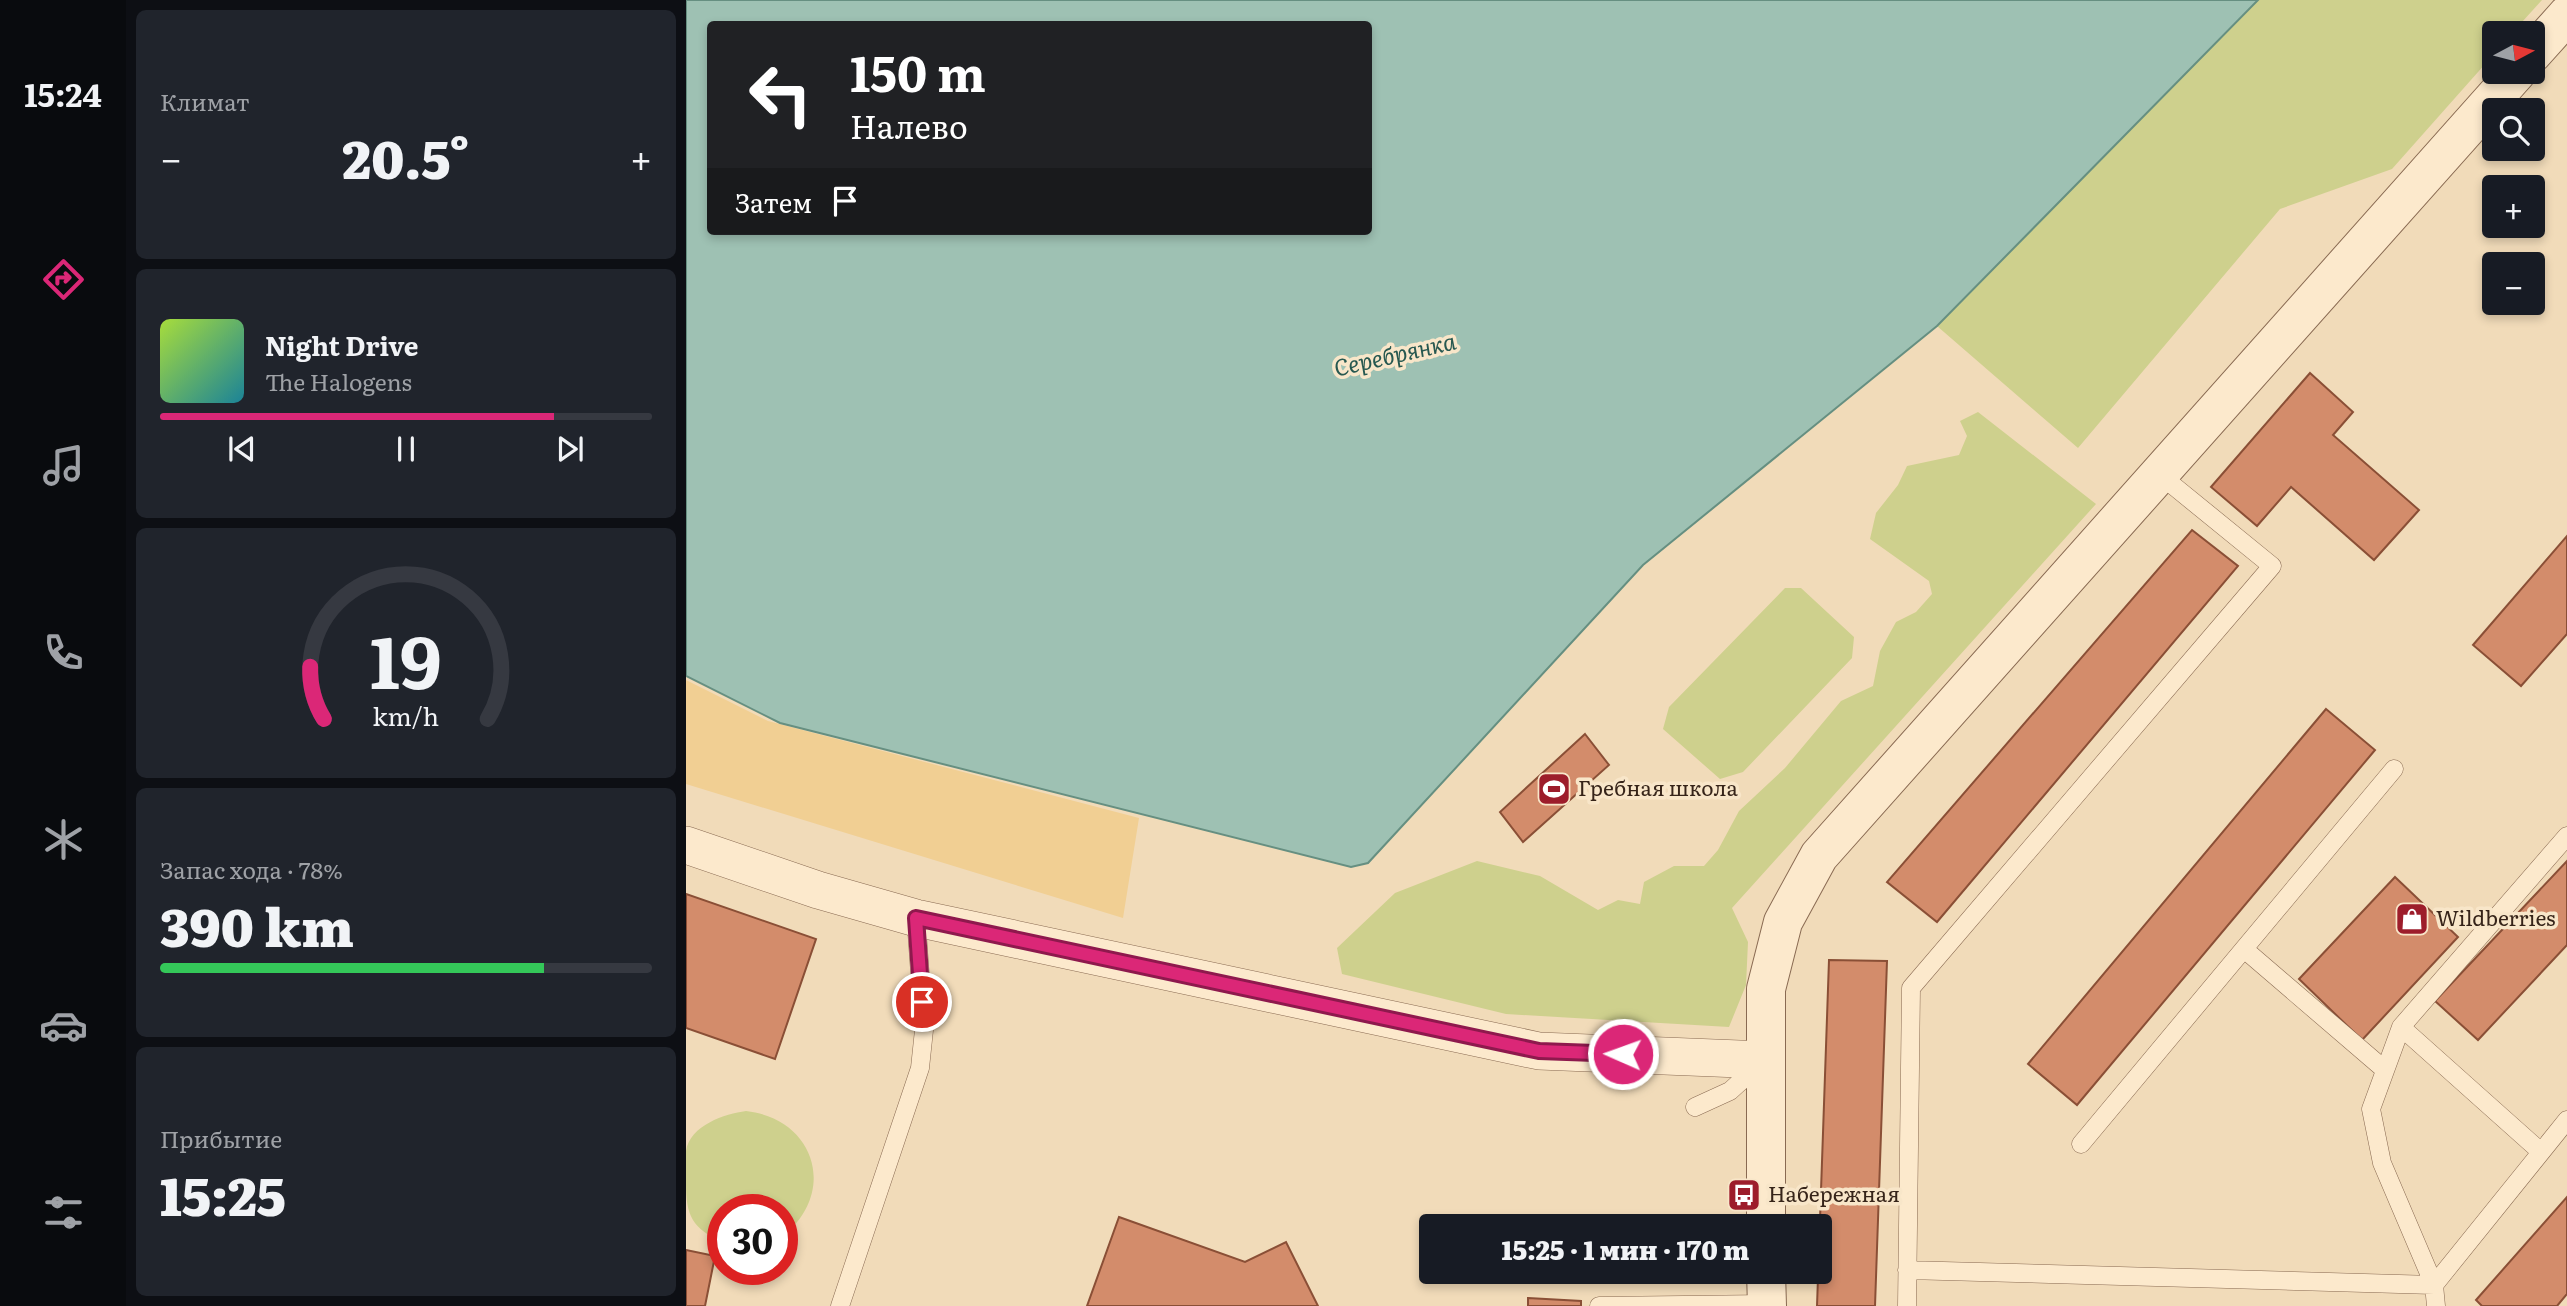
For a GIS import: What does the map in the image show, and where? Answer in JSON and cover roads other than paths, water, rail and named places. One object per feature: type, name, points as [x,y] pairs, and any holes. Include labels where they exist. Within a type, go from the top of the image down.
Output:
[{"type":"street","points":[[2545,40],[2567,15]]},
{"type":"street","points":[[1766,1214],[1766,989],[1783,922],[1819,856],[2506,84]]},
{"type":"street","points":[[686,845],[818,890],[916,918],[1539,1051],[1765,1060]]},
{"type":"lane","points":[[1907,1306],[1911,988],[2272,566],[2159,474]]},
{"type":"lane","points":[[2081,1144],[2393,769]]},
{"type":"lane","points":[[2435,1306],[2434,1285],[2382,1163],[2371,1109],[2401,1027],[2567,836]]},
{"type":"lane","points":[[840,1306],[920,1068],[924,1030],[916,918]]},
{"type":"lane","points":[[2244,950],[2385,1070]]},
{"type":"lane","points":[[2401,1027],[2541,1152]]},
{"type":"lane","points":[[1695,1107],[1730,1091],[1765,1060]]},
{"type":"lane","points":[[2434,1285],[2567,1120]]},
{"type":"lane","points":[[1907,1270],[2434,1285]]},
{"type":"lane","points":[[1599,1306],[1767,1294]]},
{"type":"water","name":"Серебрянка","points":[[686,0],[2258,0],[1937,326],[1643,565],[1368,863],[1351,867],[780,723],[686,676]]},
{"type":"place","name":"Гребная школа","points":[[1554,789]]},
{"type":"place","name":"Wildberries","points":[[2412,919]]},
{"type":"place","name":"Набережная","points":[[1744,1195]]}]
